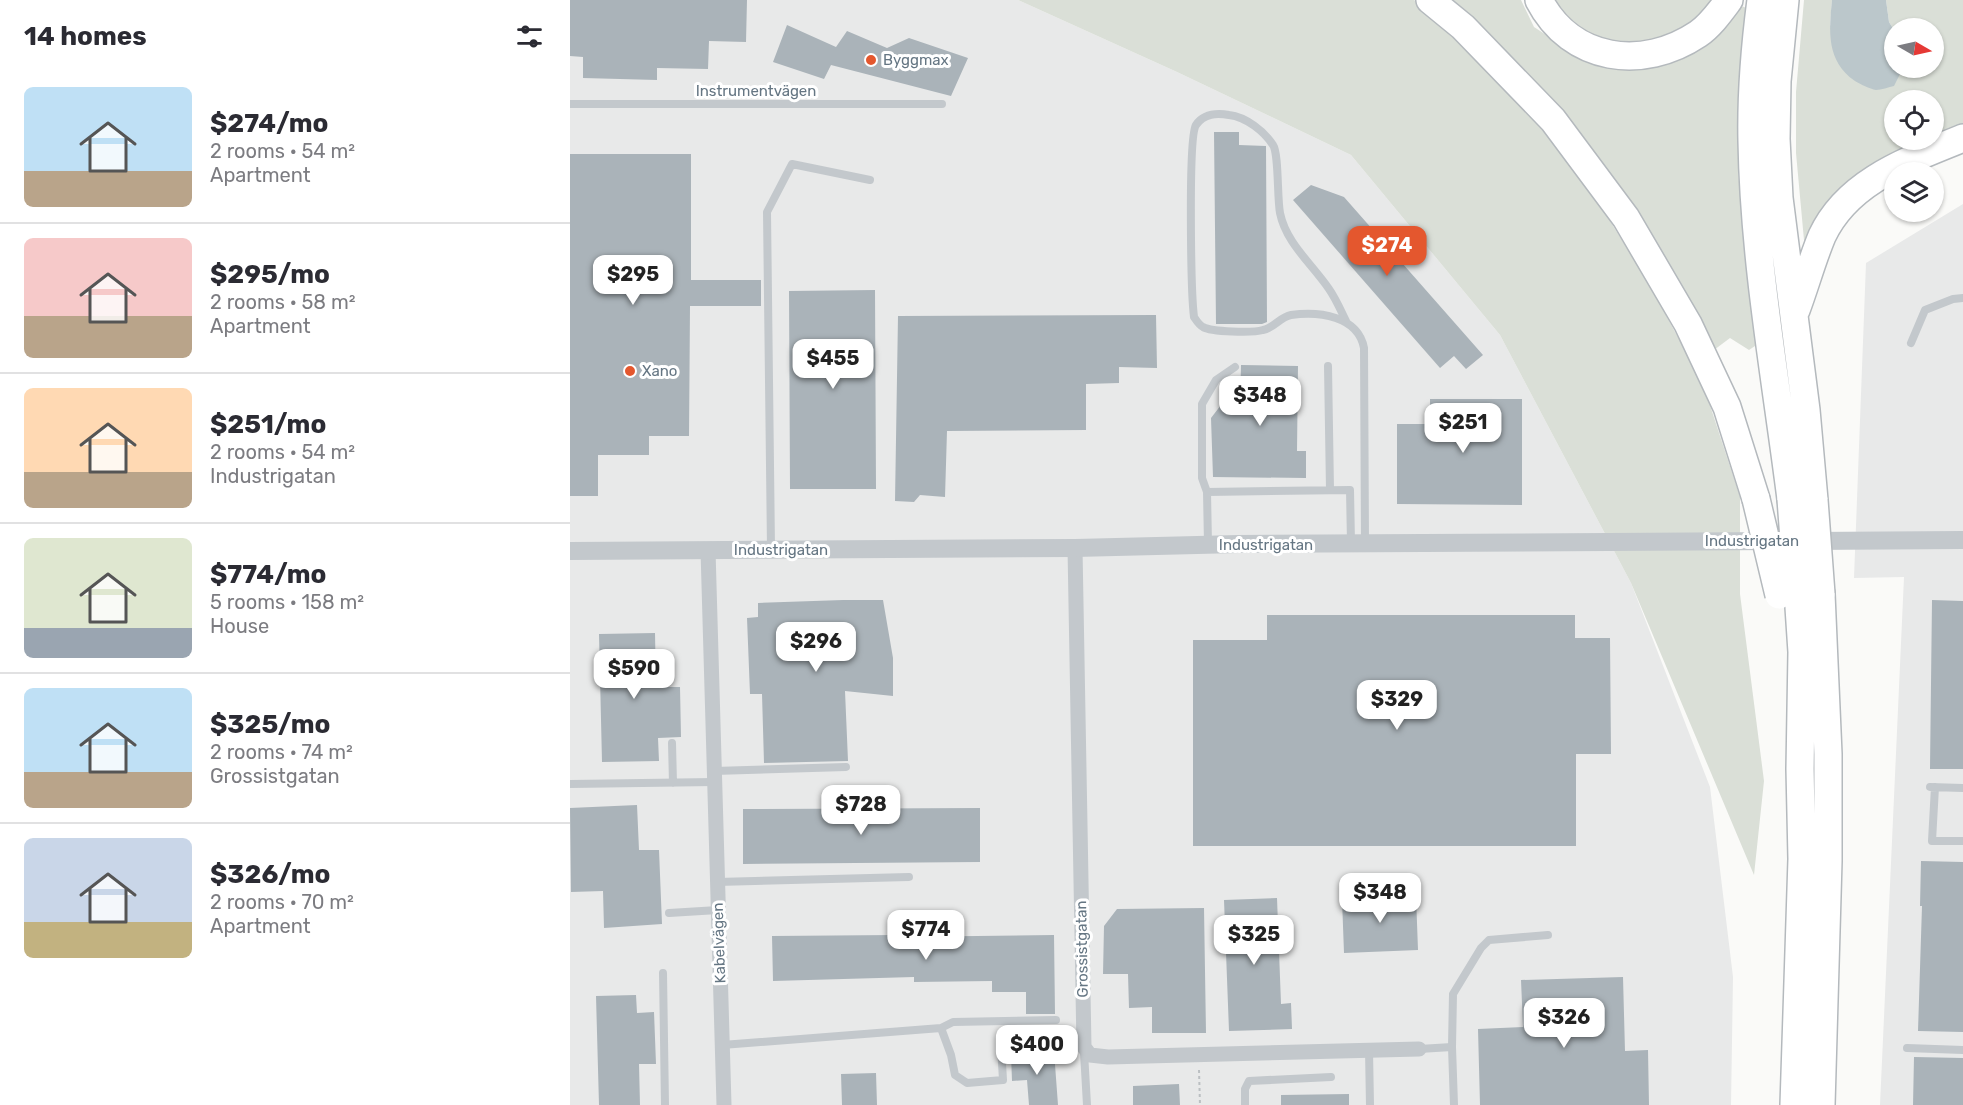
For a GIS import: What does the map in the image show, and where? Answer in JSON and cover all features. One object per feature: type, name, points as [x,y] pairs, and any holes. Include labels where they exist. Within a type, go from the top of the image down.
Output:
[{"type":"highway","points":[[1430,0],[1463,27],[1553,120],[1626,218],[1688,324],[1727,407],[1756,499],[1799,594],[1828,754],[1828,861],[1821,1105]]},
{"type":"highway","points":[[1539,0],[1559,27],[1578,42],[1599,51],[1624,57],[1651,56],[1678,46],[1701,33],[1729,0]]},
{"type":"highway","points":[[1761,0],[1752,140],[1756,206],[1803,499]]},
{"type":"highway","points":[[1785,0],[1777,81],[1776,139],[1779,198],[1806,410],[1799,594],[1802,652],[1800,769],[1802,859],[1794,1105]]},
{"type":"highway","points":[[1794,317],[1823,235],[1835,215],[1856,193],[1875,178],[1909,160],[1963,138]]},
{"type":"street","name":"Industrigatan","points":[[570,551],[1963,540]]},
{"type":"street","name":"Grossistgatan","points":[[1075,548],[1084,1045]]},
{"type":"street","name":"Kabelvägen","points":[[708,550],[724,1105]]},
{"type":"street","points":[[1084,1045],[1090,1055],[1097,1057],[1419,1048]]},
{"type":"lane","name":"Instrumentvägen","points":[[570,104],[942,104]]},
{"type":"lane","points":[[1346,321],[1313,314],[1290,315],[1262,331],[1211,330],[1203,327],[1194,316],[1192,303],[1192,148],[1196,125],[1203,119],[1212,113],[1235,115],[1258,128],[1275,147],[1279,202],[1285,228],[1294,244],[1330,290],[1346,321],[1362,337],[1364,348],[1358,545]]},
{"type":"lane","points":[[771,550],[767,212],[792,164],[870,180]]},
{"type":"lane","points":[[1911,343],[1925,310],[1953,298],[1963,298]]},
{"type":"lane","points":[[1328,366],[1330,490]]},
{"type":"lane","points":[[1208,545],[1207,492],[1203,478],[1202,404],[1216,380],[1235,368]]},
{"type":"lane","points":[[1207,492],[1350,490],[1358,545]]},
{"type":"lane","points":[[672,743],[673,783]]},
{"type":"lane","points":[[570,784],[673,783],[714,776],[846,767]]},
{"type":"lane","points":[[1963,788],[1932,787],[1932,841],[1963,841]]},
{"type":"lane","points":[[717,882],[909,877]]},
{"type":"lane","points":[[669,913],[718,910]]},
{"type":"lane","points":[[1454,1105],[1453,994],[1481,948],[1489,940],[1548,935]]},
{"type":"lane","points":[[663,973],[665,1105]]},
{"type":"lane","points":[[722,1045],[941,1028],[953,1022],[1056,1020]]},
{"type":"lane","points":[[941,1028],[951,1054],[955,1075],[967,1083],[1003,1080],[1001,1046],[1084,1045],[1087,1105]]},
{"type":"lane","points":[[1419,1048],[1452,1047]]},
{"type":"lane","points":[[1907,1048],[1963,1050]]},
{"type":"lane","points":[[1369,1050],[1370,1105]]},
{"type":"lane","points":[[1245,1105],[1245,1089],[1249,1081],[1331,1077]]},
{"type":"path","points":[[1199,1055],[1200,1105]]},
{"type":"shaded area","points":[[570,0],[1018,0],[1177,72],[1351,155],[1500,335],[1631,583],[1710,787],[1733,977],[1731,1105],[570,1105]]},
{"type":"shaded area","points":[[1018,0],[1414,0],[1484,65],[1578,170],[1647,280],[1703,384],[1740,497],[1740,594],[1764,781],[1754,875],[1631,583],[1500,335],[1351,155],[1177,72]]},
{"type":"shaded area","points":[[1444,0],[1521,0],[1534,27],[1563,46],[1604,65],[1645,68],[1682,57],[1716,34],[1741,6],[1747,8],[1741,57],[1738,172],[1755,346],[1749,350],[1730,338],[1714,350]]},
{"type":"shaded area","points":[[1552,0],[1716,0],[1700,16],[1678,31],[1653,42],[1631,46],[1609,42],[1587,32],[1566,17]]},
{"type":"shaded area","points":[[1804,0],[1832,0],[1830,25],[1884,63],[1884,78],[1944,78],[1944,18],[1888,18],[1886,0],[1963,0],[1963,130],[1944,137],[1944,90],[1884,90],[1884,150],[1910,150],[1896,162],[1884,162],[1884,174],[1805,251],[1796,153],[1796,92]]},
{"type":"shaded area","points":[[1832,0],[1886,0],[1888,18],[1884,18],[1884,78],[1898,78],[1894,86],[1876,90],[1868,88],[1846,73],[1834,55],[1830,23]]},
{"type":"shaded area","points":[[1963,204],[1963,1105],[1880,1105],[1904,577],[1854,578],[1866,263],[1933,222],[1944,222],[1944,216]]},
{"type":"building","points":[[570,0],[747,0],[746,42],[709,41],[708,69],[657,68],[657,80],[583,78],[583,57],[570,56]]},
{"type":"building","name":"Byggmax","points":[[787,25],[836,47],[847,31],[887,48],[909,38],[968,58],[951,96],[831,65],[824,79],[773,62]]},
{"type":"building","points":[[1214,132],[1239,132],[1239,145],[1266,146],[1267,322],[1262,324],[1216,324]]},
{"type":"building","name":"Xano","points":[[570,154],[691,154],[691,280],[761,280],[761,306],[690,306],[689,436],[649,436],[649,455],[598,455],[598,496],[570,496]]},
{"type":"building","points":[[1311,185],[1344,197],[1483,355],[1466,369],[1454,356],[1440,368],[1293,200]]},
{"type":"building","points":[[875,290],[876,489],[790,489],[789,291]]},
{"type":"building","points":[[1156,315],[1157,368],[1119,367],[1119,383],[1086,384],[1086,430],[947,431],[945,497],[920,495],[914,502],[895,501],[898,316]]},
{"type":"building","points":[[1241,365],[1298,366],[1297,451],[1306,451],[1306,478],[1213,477],[1211,418],[1221,405],[1240,406]]},
{"type":"building","points":[[1430,399],[1522,399],[1522,505],[1397,504],[1397,424],[1430,424]]},
{"type":"building","points":[[883,600],[893,658],[893,696],[845,691],[848,761],[764,763],[762,694],[750,694],[747,618],[758,617],[758,603]]},
{"type":"building","points":[[1932,600],[1963,601],[1963,769],[1930,769]]},
{"type":"building","points":[[1267,615],[1575,615],[1575,638],[1610,638],[1611,754],[1576,754],[1576,846],[1193,846],[1193,640],[1267,640]]},
{"type":"building","points":[[655,633],[656,687],[680,687],[681,737],[658,738],[659,761],[602,762],[599,634]]},
{"type":"building","points":[[637,805],[639,850],[659,850],[662,924],[604,928],[603,891],[571,892],[570,808]]},
{"type":"building","points":[[980,808],[980,862],[743,864],[743,809]]},
{"type":"building","points":[[1921,861],[1963,862],[1963,1032],[1918,1031]]},
{"type":"building","points":[[1416,896],[1418,950],[1344,953],[1342,899]]},
{"type":"building","points":[[1277,898],[1281,1004],[1291,1003],[1292,1029],[1229,1031],[1224,900]]},
{"type":"building","points":[[1204,908],[1206,1033],[1152,1033],[1152,1007],[1129,1008],[1128,974],[1103,974],[1104,926],[1117,909]]},
{"type":"building","points":[[895,935],[895,937],[1054,935],[1055,1014],[1026,1014],[1026,992],[992,992],[992,981],[914,982],[914,977],[773,981],[772,936]]},
{"type":"building","points":[[1623,977],[1625,1051],[1648,1050],[1649,1105],[1480,1105],[1478,1029],[1523,1027],[1521,980]]},
{"type":"building","points":[[636,995],[637,1013],[654,1012],[656,1064],[639,1064],[640,1105],[599,1105],[596,996]]},
{"type":"building","points":[[1054,1051],[1058,1105],[1029,1105],[1027,1080],[1012,1081],[1011,1054]]},
{"type":"building","points":[[1914,1057],[1963,1058],[1963,1105],[1913,1105]]},
{"type":"building","points":[[876,1073],[877,1105],[842,1105],[841,1074]]},
{"type":"building","points":[[1179,1084],[1180,1105],[1133,1105],[1133,1086]]},
{"type":"building","points":[[1349,1094],[1349,1105],[1281,1105],[1281,1095]]},
{"type":"place","name":"Byggmax","points":[[871,60]]},
{"type":"place","name":"Xano","points":[[630,371]]}]
